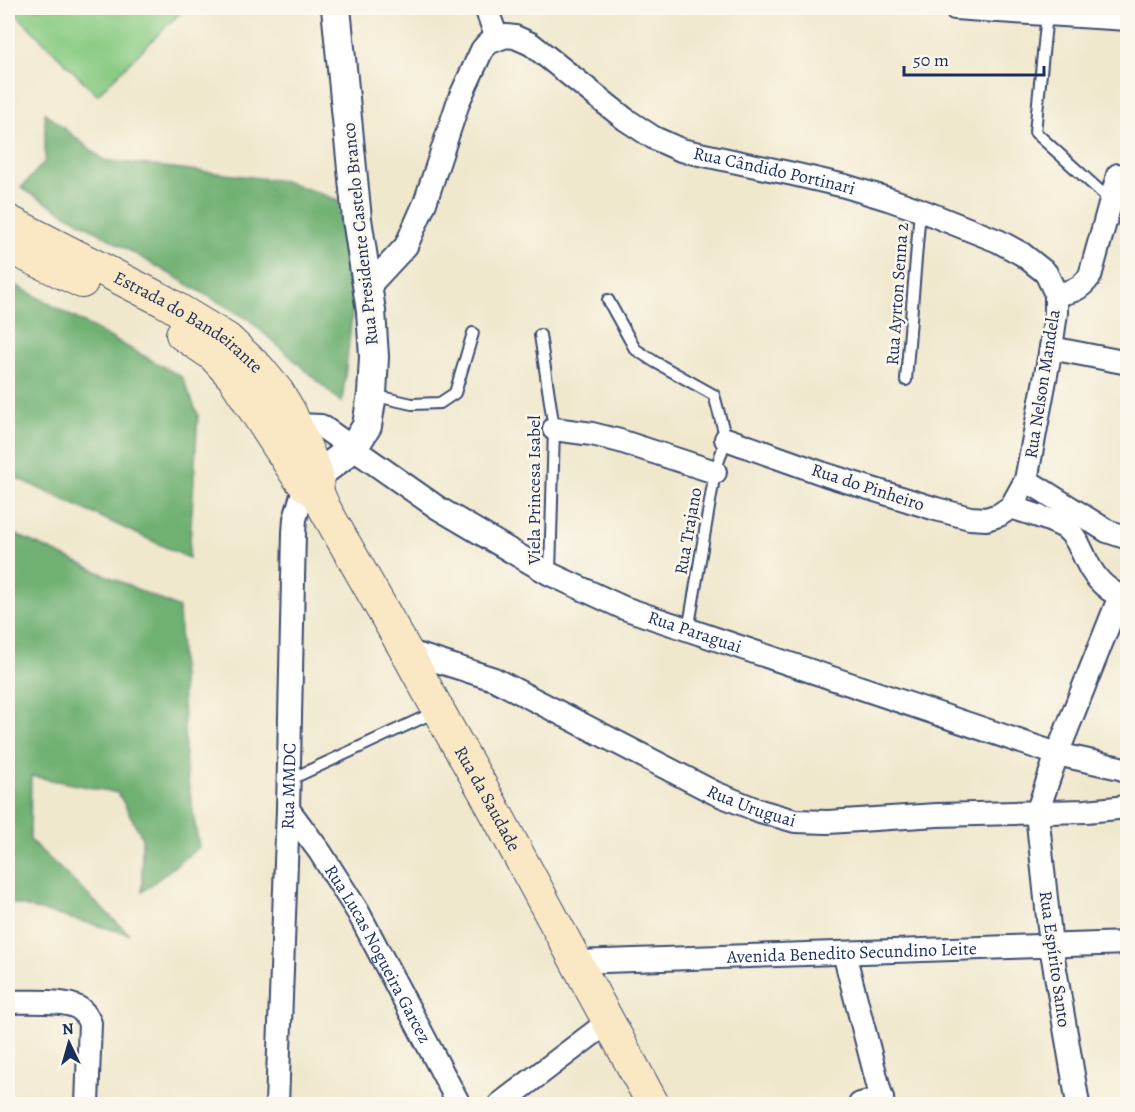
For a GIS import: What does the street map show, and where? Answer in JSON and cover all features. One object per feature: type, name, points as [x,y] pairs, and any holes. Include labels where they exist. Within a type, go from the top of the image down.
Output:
[{"type":"main road","name":"Estrada do Bandeirante","points":[[8,221],[164,301],[227,339],[259,369],[278,392],[296,425],[313,485]]},
{"type":"main road","name":"Estrada do Bandeirante","points":[[8,247],[155,318],[213,355],[233,377],[313,485]]},
{"type":"main road","name":"Rua da Saudade","points":[[313,485],[484,791],[653,1104]]},
{"type":"street","name":"Rua Presidente Castelo Branco","points":[[313,485],[353,448],[367,426],[374,357],[371,311],[357,219],[336,8]]},
{"type":"street","points":[[367,288],[406,246],[425,203],[459,100],[482,50],[497,38],[486,8]]},
{"type":"street","points":[[955,8],[1128,19]]},
{"type":"street","name":"Rua Cândido Portinari","points":[[497,38],[515,37],[531,44],[625,119],[654,138],[681,150],[845,186],[920,210],[998,241],[1022,254],[1046,273],[1056,294]]},
{"type":"street","name":"Rua Nelson Mandela","points":[[1011,507],[1026,480],[1051,348],[1056,294],[1080,288],[1090,276],[1118,175]]},
{"type":"street","points":[[1051,348],[1128,363]]},
{"type":"street","name":"Rua Paraguai","points":[[296,425],[321,426],[438,508],[550,574],[624,608],[1057,754],[1128,771]]},
{"type":"street","points":[[554,429],[592,434],[620,441],[715,472]]},
{"type":"street","name":"Rua do Pinheiro","points":[[726,439],[827,475],[970,518],[986,519],[999,515],[1011,507]]},
{"type":"street","points":[[1026,480],[1107,531],[1128,538]]},
{"type":"street","name":"Rua MMDC","points":[[277,1104],[288,809],[294,533],[298,509],[313,485]]},
{"type":"street","points":[[1011,507],[1066,528],[1079,543],[1100,583],[1124,597],[1057,754],[1037,813]]},
{"type":"street","name":"Rua Uruguai","points":[[406,651],[494,680],[715,794],[795,821],[828,822],[937,815],[1086,811],[1128,807]]},
{"type":"street","name":"Rua Lucas Nogueira Garcez","points":[[288,809],[320,852],[358,912],[459,1104]]},
{"type":"street","name":"Rua Espírito Santo","points":[[1037,813],[1051,946],[1078,1104]]},
{"type":"street","name":"Avenida Benedito Secundino Leite","points":[[576,962],[1128,943]]},
{"type":"street","points":[[844,953],[875,1102]]},
{"type":"street","points":[[8,1002],[64,1003],[76,1006],[85,1013],[90,1023],[87,1104]]},
{"type":"street","points":[[500,1104],[608,1022]]},
{"type":"lane","points":[[1047,14],[1035,132],[1111,201]]},
{"type":"lane","name":"Rua Ayrton Senna 2","points":[[906,380],[920,210]]},
{"type":"lane","points":[[608,300],[635,349],[714,395],[726,439]]},
{"type":"lane","points":[[372,394],[411,404],[440,403],[455,393],[472,333]]},
{"type":"lane","name":"Viela Princesa Isabel","points":[[540,335],[554,429],[550,574]]},
{"type":"lane","name":"Rua Trajano","points":[[688,631],[715,472],[726,439]]},
{"type":"lane","points":[[288,780],[438,710]]},
{"type":"green space","points":[[10,8],[185,8],[97,95]]},
{"type":"green space","points":[[45,113],[104,160],[285,181],[338,200],[353,307],[342,403],[248,319],[21,188],[45,161]]},
{"type":"green space","points":[[8,281],[182,377],[198,415],[189,558],[8,474]]},
{"type":"green space","points":[[8,531],[179,608],[186,770],[199,847],[142,892],[142,837],[118,793],[31,776],[30,840],[129,934],[8,902]]}]
